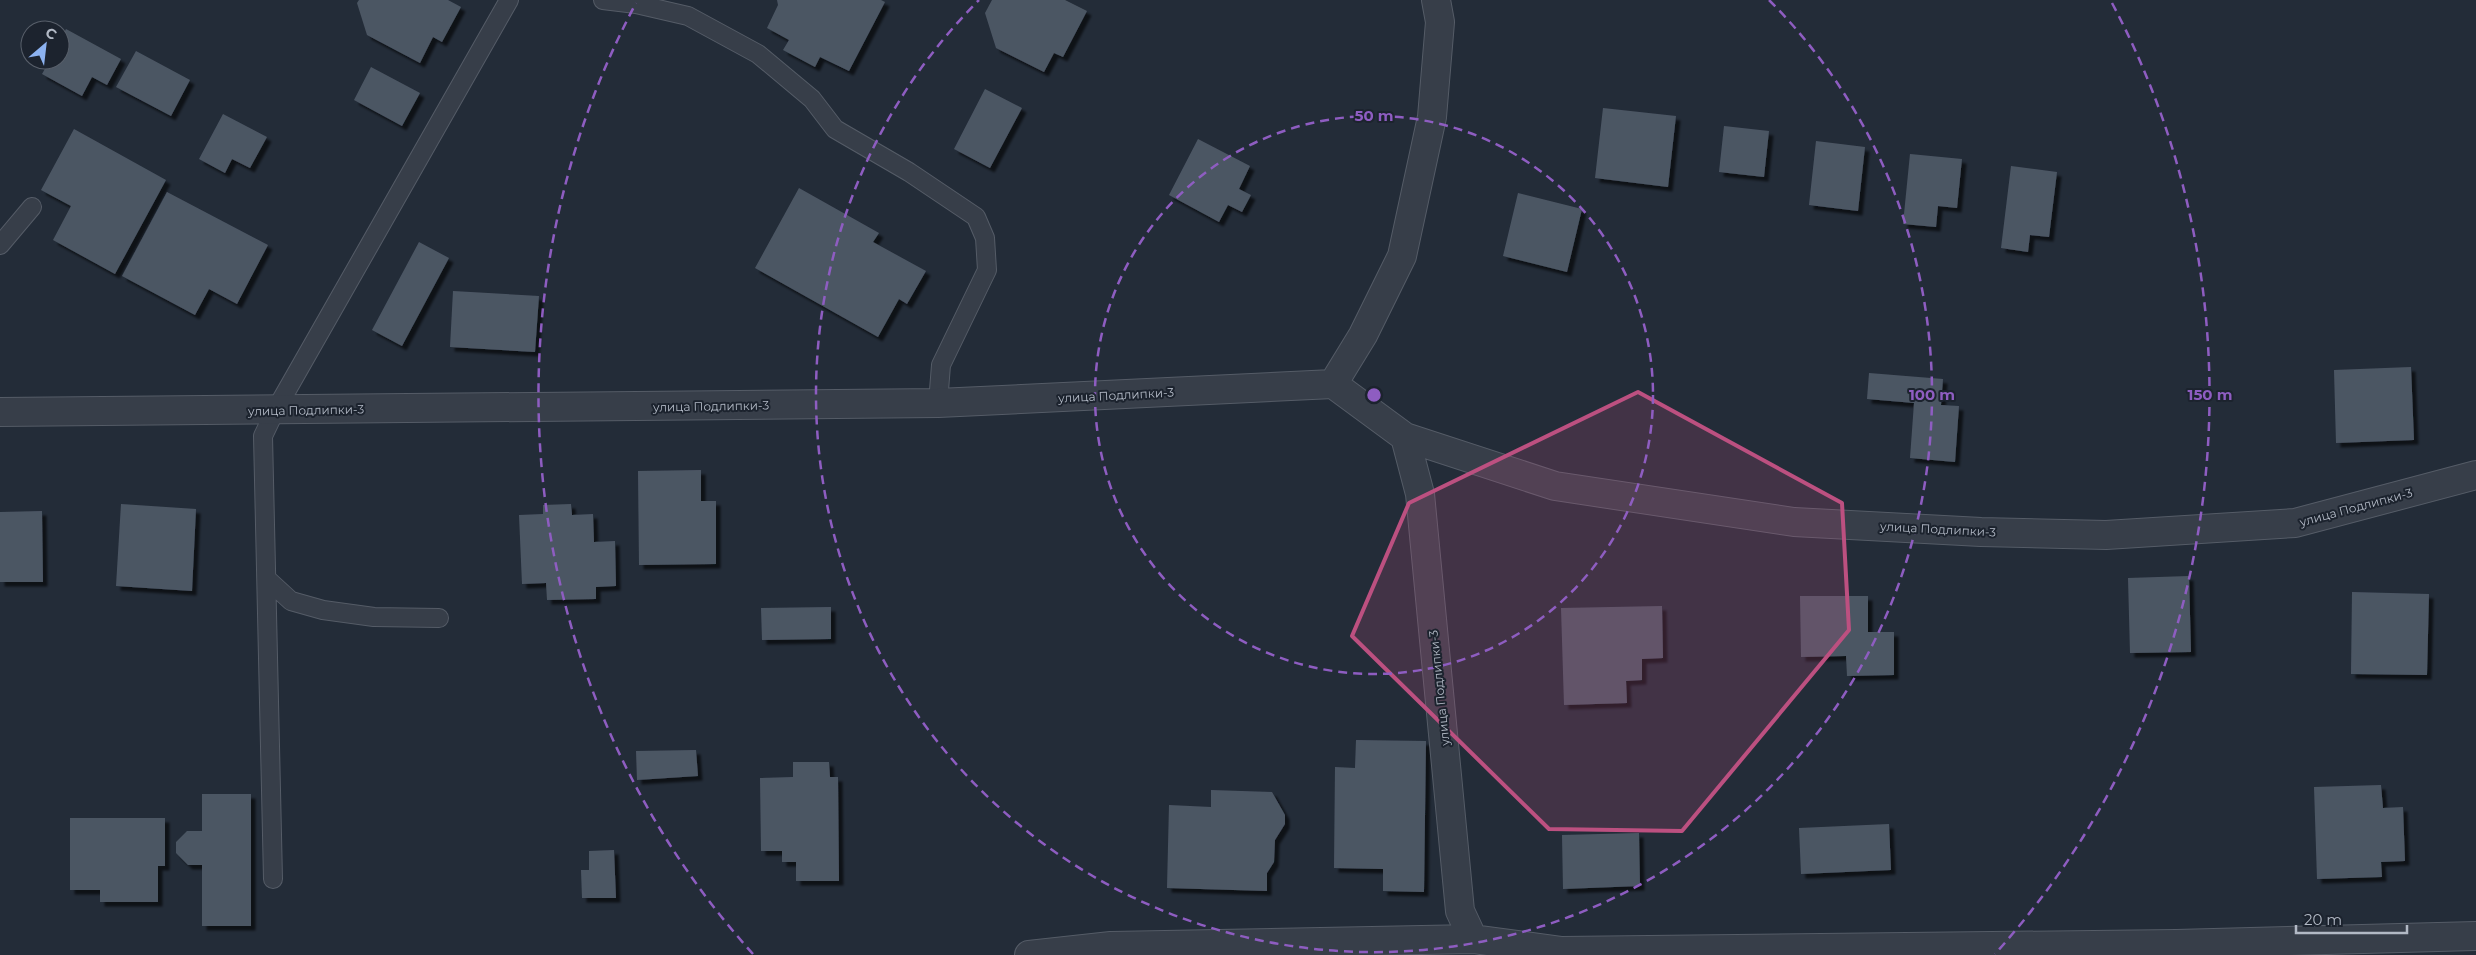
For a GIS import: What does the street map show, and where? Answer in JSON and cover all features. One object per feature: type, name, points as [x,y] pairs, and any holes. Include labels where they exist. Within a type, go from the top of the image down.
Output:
[{"type":"street","points":[[1333,384],[1363,335],[1402,256],[1432,117],[1440,22],[1436,0]]},
{"type":"street","name":"улица Подлипки-3","points":[[0,412],[938,403],[1333,384],[1405,437],[1555,486],[1794,522],[1981,532],[2106,535],[2295,523],[2476,475]]},
{"type":"street","name":"улица Подлипки-3","points":[[1405,437],[1420,494],[1460,911],[1477,947]]},
{"type":"street","points":[[1029,955],[1111,946],[1477,947],[1562,951],[2176,944],[2476,936]]},
{"type":"lane","points":[[273,879],[263,436],[275,410],[509,0]]},
{"type":"lane","points":[[603,0],[636,4],[688,16],[758,54],[812,98],[835,129],[908,172],[976,217],[985,238],[987,270],[941,365],[938,403]]},
{"type":"lane","points":[[0,245],[32,207]]},
{"type":"lane","points":[[266,579],[291,601],[323,610],[374,617],[439,618]]},
{"type":"highlighted area","points":[[1638,392],[1842,503],[1849,630],[1682,831],[1549,829],[1352,636],[1409,503]]},
{"type":"building","points":[[359,0],[448,0],[461,7],[442,42],[433,37],[420,63],[367,35],[357,3]]},
{"type":"building","points":[[777,0],[881,0],[885,2],[849,71],[820,57],[815,67],[783,50],[789,40],[767,28],[778,5]]},
{"type":"building","points":[[992,0],[1065,0],[1087,11],[1063,57],[1054,53],[1044,72],[996,48],[985,13]]},
{"type":"building","points":[[70,31],[121,59],[107,85],[92,77],[82,96],[42,74],[44,70],[70,70]]},
{"type":"building","points":[[136,51],[190,80],[171,116],[116,87]]},
{"type":"building","points":[[371,67],[420,93],[402,126],[354,100]]},
{"type":"building","points":[[985,89],[1022,108],[990,168],[954,149]]},
{"type":"building","points":[[1603,108],[1676,116],[1668,187],[1595,178]]},
{"type":"building","points":[[223,114],[267,137],[250,168],[232,159],[225,173],[199,159]]},
{"type":"building","points":[[1724,126],[1769,131],[1764,177],[1719,172]]},
{"type":"building","points":[[74,129],[166,180],[115,274],[53,240],[71,206],[41,190]]},
{"type":"building","points":[[1198,139],[1250,166],[1239,189],[1251,195],[1242,212],[1228,205],[1219,222],[1169,195]]},
{"type":"building","points":[[1816,141],[1865,147],[1858,211],[1809,205]]},
{"type":"building","points":[[1910,154],[1962,159],[1957,208],[1938,206],[1936,227],[1903,224]]},
{"type":"building","points":[[2011,166],[2057,172],[2049,237],[2030,235],[2028,252],[2001,248]]},
{"type":"building","points":[[799,188],[879,233],[873,242],[926,271],[907,304],[899,299],[878,337],[755,268]]},
{"type":"building","points":[[167,192],[268,245],[237,304],[209,289],[195,315],[122,276]]},
{"type":"building","points":[[1518,193],[1582,209],[1567,272],[1503,256]]},
{"type":"building","points":[[419,242],[449,258],[402,346],[372,330]]},
{"type":"building","points":[[453,291],[539,296],[535,352],[450,347]]},
{"type":"building","points":[[2411,367],[2414,440],[2336,443],[2334,370]]},
{"type":"building","points":[[1869,373],[1943,379],[1941,405],[1959,406],[1955,462],[1910,458],[1914,403],[1867,399]]},
{"type":"building","points":[[701,470],[701,501],[716,501],[716,564],[639,565],[638,471]]},
{"type":"building","points":[[121,504],[196,509],[192,591],[116,586]]},
{"type":"building","points":[[571,504],[572,515],[593,514],[594,542],[615,541],[616,586],[596,587],[596,599],[547,600],[546,583],[522,584],[519,515],[543,514],[543,505]]},
{"type":"building","points":[[42,511],[43,582],[0,582],[0,512]]},
{"type":"building","points":[[2189,576],[2191,652],[2130,653],[2128,578]]},
{"type":"building","points":[[2352,592],[2429,594],[2427,675],[2351,674]]},
{"type":"building","points":[[1800,596],[1868,596],[1868,632],[1894,632],[1894,675],[1847,676],[1846,656],[1801,657]]},
{"type":"building","points":[[1662,606],[1663,658],[1642,659],[1642,680],[1626,681],[1627,703],[1564,705],[1561,608]]},
{"type":"building","points":[[831,607],[831,639],[762,640],[761,608]]},
{"type":"building","points":[[1356,740],[1426,741],[1424,892],[1383,891],[1383,869],[1334,868],[1335,767],[1355,768]]},
{"type":"building","points":[[696,750],[698,776],[637,780],[636,751]]},
{"type":"building","points":[[793,762],[829,762],[830,777],[838,777],[839,881],[796,881],[796,862],[782,862],[782,851],[761,851],[760,778],[793,777]]},
{"type":"building","points":[[2381,785],[2383,808],[2403,807],[2405,861],[2381,862],[2382,877],[2317,879],[2314,787]]},
{"type":"building","points":[[1211,790],[1272,792],[1285,815],[1285,824],[1275,840],[1274,862],[1267,873],[1267,891],[1167,888],[1169,805],[1211,807]]},
{"type":"building","points":[[202,794],[251,794],[251,926],[202,926],[202,865],[188,865],[176,853],[176,842],[187,831],[202,831]]},
{"type":"building","points":[[70,818],[165,818],[165,866],[158,866],[158,902],[100,902],[100,890],[70,890]]},
{"type":"building","points":[[1889,824],[1891,870],[1801,874],[1799,828]]},
{"type":"building","points":[[1639,833],[1640,886],[1563,889],[1562,835]]},
{"type":"building","points":[[614,850],[616,898],[582,898],[581,870],[589,870],[589,851]]}]
